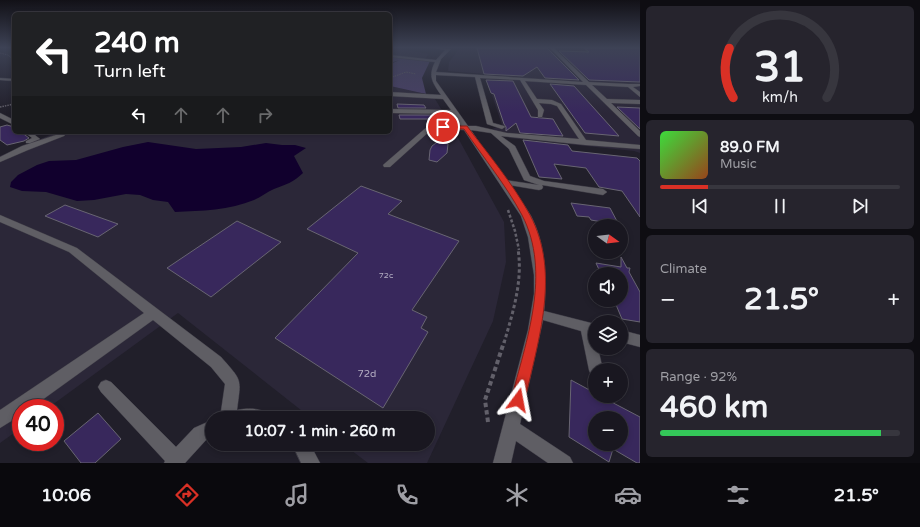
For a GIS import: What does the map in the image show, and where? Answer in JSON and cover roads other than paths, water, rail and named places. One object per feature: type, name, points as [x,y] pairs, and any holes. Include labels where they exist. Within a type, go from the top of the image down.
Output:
[{"type":"street","points":[[433,70],[432,73],[434,81],[444,97],[526,216],[534,234],[539,253],[541,274],[538,314],[502,463]]},
{"type":"street","points":[[574,70],[640,135]]},
{"type":"street","points":[[432,73],[629,86],[640,85]]},
{"type":"street","points":[[477,76],[490,124],[542,138]]},
{"type":"street","points":[[0,79],[12,80]]},
{"type":"street","points":[[522,79],[541,110],[540,116]]},
{"type":"street","points":[[629,86],[640,95]]},
{"type":"street","points":[[392,94],[410,97],[444,97]]},
{"type":"street","points":[[536,101],[552,102],[559,105],[585,143]]},
{"type":"street","points":[[606,101],[640,102]]},
{"type":"street","points":[[392,111],[455,112]]},
{"type":"street","points":[[0,115],[11,121]]},
{"type":"street","points":[[0,122],[11,121]]},
{"type":"street","points":[[387,165],[430,127],[465,127],[507,135],[640,148]]},
{"type":"street","points":[[492,131],[512,148],[528,178],[543,183],[603,192]]},
{"type":"street","points":[[1,156],[37,139],[30,134]]},
{"type":"street","points":[[1,156],[62,135]]},
{"type":"street","points":[[580,135],[631,141]]},
{"type":"street","points":[[504,182],[563,190]]},
{"type":"street","points":[[0,218],[73,250],[216,362],[233,382],[229,411]]},
{"type":"street","points":[[0,420],[154,313]]},
{"type":"street","points":[[538,314],[588,327]]},
{"type":"street","points":[[628,338],[640,341]]},
{"type":"street","points":[[106,387],[174,461],[200,434],[205,432]]},
{"type":"street","points":[[511,428],[564,463]]},
{"type":"street","points":[[305,451],[311,463]]}]
